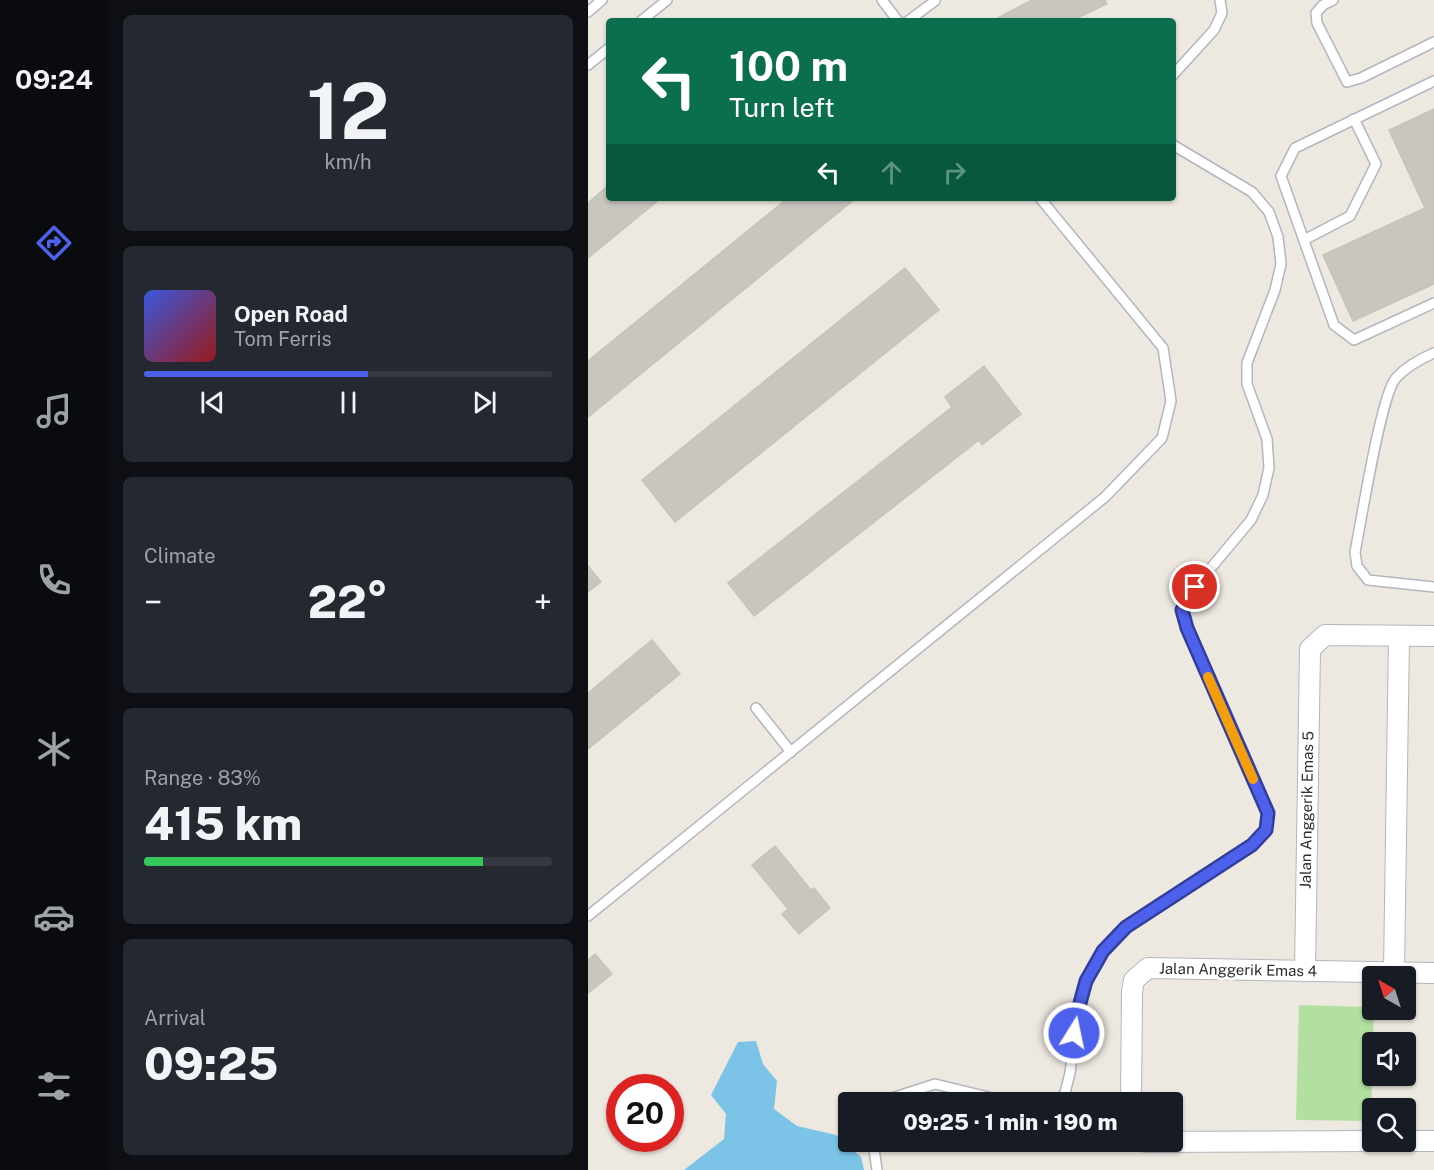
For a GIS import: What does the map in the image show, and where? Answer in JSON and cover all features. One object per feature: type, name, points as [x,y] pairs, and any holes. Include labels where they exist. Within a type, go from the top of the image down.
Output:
[{"type":"street","name":"Jalan Anggerik Emas 5","points":[[1305,971],[1310,649],[1325,635],[1399,636]]},
{"type":"street","points":[[1394,966],[1399,636],[1434,636]]},
{"type":"street","name":"Jalan Anggerik Emas 4","points":[[1131,1092],[1132,992],[1134,980],[1149,968],[1362,971]]},
{"type":"street","name":"Jalan Anggerik Emas 4","points":[[1416,972],[1434,973]]},
{"type":"street","points":[[1183,1142],[1362,1141]]},
{"type":"street","points":[[1416,1141],[1434,1141]]},
{"type":"lane","points":[[588,12],[602,0]]},
{"type":"lane","points":[[882,0],[896,18]]},
{"type":"lane","points":[[1176,72],[1214,30],[1222,13],[1220,0]]},
{"type":"lane","points":[[1333,0],[1323,5],[1316,13],[1317,22],[1347,82],[1361,78],[1434,42]]},
{"type":"lane","points":[[645,18],[665,1]]},
{"type":"lane","points":[[912,18],[935,1]]},
{"type":"lane","points":[[588,50],[592,62],[606,50]]},
{"type":"lane","points":[[1434,81],[1294,148],[1281,176],[1334,325],[1354,340],[1434,303]]},
{"type":"lane","points":[[1304,240],[1350,216],[1376,164],[1354,119]]},
{"type":"lane","points":[[1065,1092],[1070,1073],[1077,1014],[1086,981],[1103,951],[1126,927],[1252,845],[1266,830],[1268,813],[1187,628],[1182,610],[1195,587],[1251,520],[1263,495],[1269,468],[1267,439],[1247,384],[1247,363],[1275,290],[1281,264],[1278,237],[1269,212],[1252,192],[1176,147]]},
{"type":"lane","points":[[588,916],[1105,497],[1162,438],[1171,401],[1163,348],[1042,201]]},
{"type":"lane","points":[[1434,352],[1419,360],[1394,380],[1384,407],[1355,552],[1357,566],[1368,580],[1434,587]]},
{"type":"lane","points":[[756,708],[791,752]]},
{"type":"lane","points":[[910,1092],[935,1084],[968,1092]]},
{"type":"lane","points":[[874,1152],[877,1170]]},
{"type":"green space","points":[[1299,1005],[1362,1007],[1362,1020],[1374,1020],[1373,1032],[1362,1032],[1362,1086],[1372,1086],[1372,1098],[1362,1098],[1362,1121],[1296,1120]]},
{"type":"water","points":[[756,1041],[763,1064],[777,1081],[774,1109],[797,1126],[836,1135],[838,1152],[855,1152],[861,1157],[864,1170],[684,1170],[724,1139],[726,1114],[711,1095],[738,1042]]},
{"type":"building","points":[[1032,0],[1105,0],[1107,4],[1077,18],[998,18]]},
{"type":"building","points":[[1434,109],[1434,284],[1353,321],[1323,255],[1425,208],[1389,130]]},
{"type":"building","points":[[606,188],[606,201],[657,201],[588,258],[588,203]]},
{"type":"building","points":[[784,201],[852,201],[588,417],[588,361]]},
{"type":"building","points":[[905,268],[939,310],[675,522],[642,480]]},
{"type":"building","points":[[984,366],[1021,414],[982,445],[979,440],[754,616],[728,583],[952,407],[945,397]]},
{"type":"building","points":[[588,566],[601,582],[588,592]]},
{"type":"building","points":[[652,640],[680,674],[588,749],[588,693]]},
{"type":"building","points":[[775,846],[811,890],[814,888],[830,908],[799,934],[782,914],[788,909],[752,865]]},
{"type":"building","points":[[595,954],[612,974],[588,993],[588,960]]},
{"type":"slow traffic","points":[[1208,677],[1253,779]]},
{"type":"route","points":[[1074,1033],[1086,981],[1103,951],[1126,927],[1252,845],[1266,830],[1268,813],[1187,628],[1182,610],[1195,587]]}]
